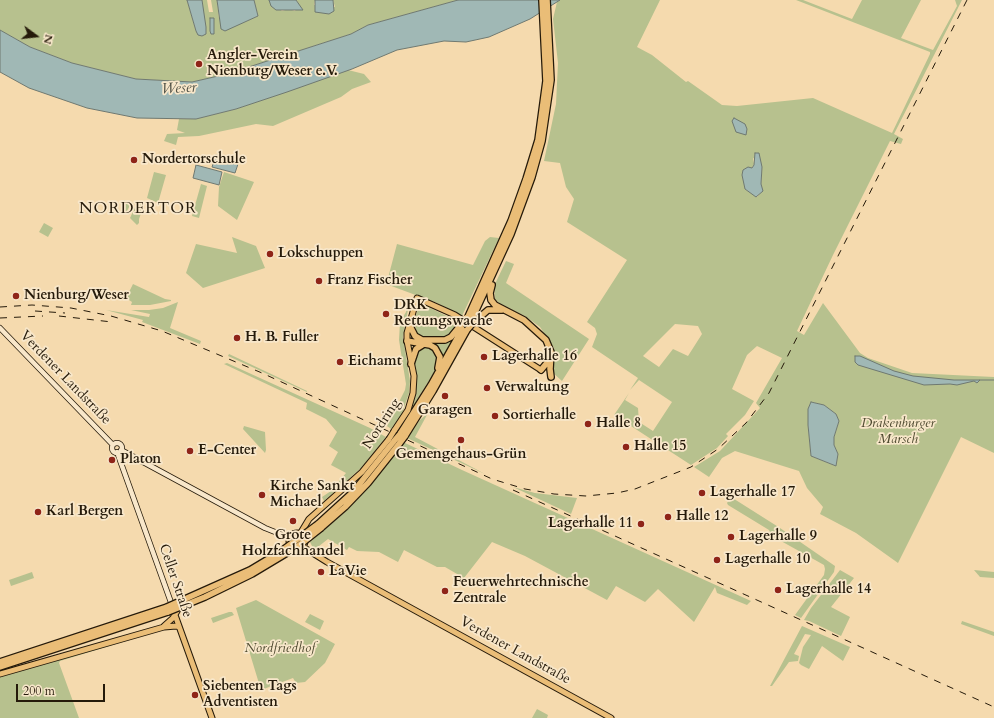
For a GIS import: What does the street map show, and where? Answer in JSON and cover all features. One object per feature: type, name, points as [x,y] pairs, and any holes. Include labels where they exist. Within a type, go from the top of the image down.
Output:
[{"type":"highway","points":[[400,434],[469,320],[490,279],[526,179],[542,121],[546,61],[542,0]]},
{"type":"highway","points":[[469,320],[470,313],[498,265],[532,177],[546,122],[551,61],[547,0]]},
{"type":"highway","points":[[490,279],[491,300],[495,305],[524,320],[540,333],[550,348],[551,377]]},
{"type":"highway","points":[[0,667],[168,609],[250,570],[320,526],[345,507],[368,483],[394,441],[433,391],[464,327],[469,320],[488,310],[494,309],[508,312]]},
{"type":"highway","points":[[409,324],[415,336],[435,348],[440,357],[439,365],[431,385]]},
{"type":"highway","points":[[407,341],[424,342],[444,340],[451,337],[464,327]]},
{"type":"highway","points":[[411,364],[416,349],[424,342]]},
{"type":"highway","points":[[541,370],[551,358]]},
{"type":"highway","points":[[0,662],[168,609]]},
{"type":"main road","name":"Nordring","points":[[300,534],[309,518],[362,472],[400,434],[408,410],[414,381],[407,341],[409,324],[417,298],[454,315],[541,370]]},
{"type":"main road","name":"Verdener Landstraße","points":[[0,328],[113,445]]},
{"type":"main road","points":[[113,445],[116,443],[120,444],[119,451],[265,528],[290,538]]},
{"type":"main road","name":"Celler Straße","points":[[113,445],[113,450],[119,451],[179,627],[212,718]]},
{"type":"main road","points":[[164,627],[175,615],[179,607],[189,601],[249,573],[292,547],[298,549],[303,547],[305,540],[300,534],[296,534],[290,538]]},
{"type":"main road","points":[[290,538],[292,547]]},
{"type":"main road","name":"Verdener Landstraße","points":[[303,547],[327,562],[611,718]]},
{"type":"main road","points":[[0,674],[164,627],[179,627]]},
{"type":"green space","points":[[0,0],[187,0],[196,31],[203,8],[202,0],[207,0],[209,12],[213,12],[211,0],[217,0],[219,18],[242,23],[258,16],[254,0],[269,0],[282,11],[289,9],[295,11],[299,4],[296,0],[315,0],[314,5],[335,7],[333,0],[458,0],[368,25],[351,34],[227,74],[192,82],[136,79],[72,63],[30,47],[0,30]]},
{"type":"green space","name":"Drakenburger Marsch","points":[[560,0],[660,0],[637,47],[652,55],[686,82],[688,81],[722,105],[737,106],[813,98],[892,133],[930,52],[796,0],[803,0],[852,19],[862,0],[921,0],[901,38],[933,50],[957,6],[955,0],[962,0],[894,134],[903,139],[901,144],[890,141],[797,331],[804,335],[823,303],[860,353],[868,358],[912,373],[994,377],[994,453],[961,437],[898,563],[856,533],[820,514],[823,507],[807,488],[799,471],[735,451],[722,458],[709,477],[694,467],[720,451],[760,408],[756,403],[782,358],[757,346],[747,355],[732,389],[754,401],[745,415],[726,434],[728,436],[717,448],[691,465],[614,415],[629,393],[625,400],[638,408],[639,422],[653,431],[672,402],[639,380],[630,390],[638,378],[592,347],[597,334],[595,328],[587,322],[627,260],[567,222],[574,199],[566,187],[560,163],[544,161],[556,104],[558,63],[553,19],[557,2]],"holes":[[[753,158],[760,162],[762,167],[762,191],[757,197],[745,189],[745,181],[754,164]],[[675,324],[698,326],[702,334],[688,356],[673,349],[659,367],[643,356]],[[811,402],[824,405],[836,414],[839,421],[834,437],[834,445],[838,454],[836,466],[811,456],[808,410]]]},
{"type":"green space","points":[[348,70],[364,74],[371,82],[352,89],[341,97],[273,126],[256,124],[199,136],[178,137],[176,145],[164,141],[167,134],[185,133],[177,130],[179,119],[196,119],[236,109]]},
{"type":"green space","points":[[154,172],[166,175],[158,203],[147,198]]},
{"type":"green space","points":[[224,172],[254,182],[237,220],[218,206],[219,187]]},
{"type":"green space","points":[[201,184],[207,186],[199,218],[192,216]]},
{"type":"green space","points":[[124,200],[131,203],[126,213],[121,208]]},
{"type":"green space","points":[[137,203],[144,205],[139,223],[137,225],[130,218]]},
{"type":"green space","points":[[44,223],[53,228],[48,237],[39,232]]},
{"type":"green space","points":[[232,237],[256,246],[265,268],[203,288],[186,273],[196,244],[237,253]]},
{"type":"green space","points":[[490,237],[499,238],[462,316],[437,303],[378,281],[380,276],[388,278],[397,244],[473,265],[485,241]]},
{"type":"green space","points":[[506,261],[514,264],[506,283],[589,339],[562,381],[552,372],[555,355],[554,348],[540,327],[525,316],[499,303],[495,299],[494,286]]},
{"type":"green space","points":[[133,284],[171,301],[150,305],[131,305],[132,302],[126,298]]},
{"type":"green space","points":[[408,301],[409,304],[403,337],[410,381],[409,393],[402,414],[391,429],[387,426],[405,390],[406,384],[399,340],[400,322],[406,312]]},
{"type":"green space","points":[[178,302],[170,328],[201,341],[200,344],[142,322],[143,320],[106,310],[149,317],[150,314],[131,310],[163,308]]},
{"type":"green space","points":[[424,305],[459,322],[453,332],[446,337],[424,338],[417,334],[414,321],[418,309]]},
{"type":"green space","points":[[454,337],[442,359],[438,349],[413,342],[437,343]]},
{"type":"green space","points":[[426,345],[438,353],[436,369],[397,432],[410,409],[413,363],[417,350]]},
{"type":"green space","points":[[229,354],[307,391],[307,392],[228,356]]},
{"type":"green space","points":[[227,363],[370,428],[386,437],[361,468],[324,501],[322,497],[331,491],[346,473],[331,465],[338,452],[329,446],[337,432],[326,419],[306,409],[307,403],[224,364]]},
{"type":"green space","points":[[428,413],[415,437],[485,474],[407,438],[420,420]]},
{"type":"green space","points":[[244,426],[265,432],[265,453],[243,429]]},
{"type":"green space","points":[[403,442],[751,601],[747,605],[717,593],[715,587],[694,622],[658,589],[645,602],[616,586],[607,600],[525,556],[492,542],[464,578],[445,567],[437,567],[404,550],[398,562],[379,552],[357,551],[349,547],[347,550],[328,539],[314,550],[310,542],[344,513],[365,491]]},
{"type":"green space","points":[[513,487],[535,493],[577,498],[571,514]]},
{"type":"green space","points":[[731,497],[780,528],[835,566],[834,572],[801,618],[795,615],[824,575],[824,565],[772,536],[769,530],[728,505],[727,503]]},
{"type":"green space","points":[[840,570],[854,578],[831,607],[850,617],[841,636],[804,620],[811,608]]},
{"type":"green space","points":[[974,570],[994,572],[994,578],[980,577]]},
{"type":"green space","points":[[32,572],[34,578],[11,586],[9,580]]},
{"type":"green space","name":"Nordfriedhof","points":[[256,600],[335,644],[325,663],[305,682],[296,683],[293,678],[261,690],[236,608]]},
{"type":"green space","points":[[232,612],[234,615],[213,623],[211,618]]},
{"type":"green space","points":[[310,614],[324,621],[320,630],[305,622]]},
{"type":"green space","points":[[962,621],[994,632],[994,636],[961,624]]},
{"type":"green space","points":[[802,626],[850,647],[843,661],[822,646],[809,669],[801,665],[799,663],[803,647],[811,635],[805,634],[794,654],[799,656],[798,661],[789,662],[772,686],[770,686]]},
{"type":"green space","points":[[138,636],[139,637],[60,661],[59,663],[79,718],[0,718],[0,677]]},
{"type":"green space","points":[[537,709],[548,715],[547,718],[532,718]]},
{"type":"water","points":[[187,0],[202,0],[206,34],[202,36],[198,35],[196,31]]},
{"type":"water","points":[[217,0],[254,0],[258,16],[225,31],[221,29]]},
{"type":"water","points":[[269,0],[296,0],[303,10],[276,10],[271,6]]},
{"type":"water","points":[[315,0],[333,0],[334,11],[329,14],[315,12]]},
{"type":"water","name":"Weser","points":[[458,0],[560,0],[530,19],[489,37],[466,42],[444,41],[397,50],[352,69],[287,92],[236,109],[196,119],[137,118],[87,108],[29,88],[0,72],[0,30],[30,47],[72,63],[136,79],[192,82],[227,74],[351,34],[368,25]]},
{"type":"water","points":[[210,18],[214,18],[214,34],[211,34],[210,31]]},
{"type":"water","points":[[734,118],[745,124],[747,129],[746,135],[736,132],[732,121]]},
{"type":"water","points":[[755,153],[759,153],[762,167],[761,184],[763,191],[756,197],[745,189],[742,175],[743,170],[748,167],[752,168],[754,165]]},
{"type":"water","points":[[216,155],[239,161],[235,173],[212,167]]},
{"type":"water","points":[[196,165],[222,172],[219,185],[193,178]]},
{"type":"water","points":[[855,356],[860,356],[894,371],[913,376],[954,380],[980,380],[977,383],[974,381],[957,385],[924,385],[858,365],[855,362]]},
{"type":"water","points":[[811,402],[824,405],[836,414],[839,421],[834,437],[834,445],[838,454],[836,466],[811,456],[808,409]]},
{"type":"waterway","points":[[980,380],[994,380]]},
{"type":"railway","points":[[0,307],[32,305],[71,308],[111,316],[162,331],[262,373],[492,479],[525,489],[554,494],[586,496],[617,493],[635,489],[691,467],[718,449],[746,423],[769,393],[967,0]]},
{"type":"railway","points":[[35,311],[65,313]]},
{"type":"railway","points":[[0,318],[43,316]]},
{"type":"railway","points":[[59,316],[112,322]]},
{"type":"railway","points":[[513,490],[994,707]]},
{"type":"place","name":"Angler-Verein Nienburg/Weser e.V.","points":[[199,64]]},
{"type":"place","name":"Nordertorschule","points":[[134,160]]},
{"type":"place","name":"Lokschuppen","points":[[270,254]]},
{"type":"place","name":"Franz Fischer","points":[[319,281]]},
{"type":"place","name":"Nienburg/Weser","points":[[16,296]]},
{"type":"place","name":"DRK Rettungswache","points":[[386,314]]},
{"type":"place","name":"H. B. Fuller","points":[[237,338]]},
{"type":"place","name":"Lagerhalle 16","points":[[484,357]]},
{"type":"place","name":"Eichamt","points":[[340,362]]},
{"type":"place","name":"Verwaltung","points":[[487,388]]},
{"type":"place","name":"Garagen","points":[[445,396]]},
{"type":"place","name":"Sortierhalle","points":[[495,416]]},
{"type":"place","name":"Halle 8","points":[[588,424]]},
{"type":"place","name":"Gemengehaus-Grün","points":[[461,440]]},
{"type":"place","name":"Halle 15","points":[[626,447]]},
{"type":"place","name":"E-Center","points":[[190,451]]},
{"type":"place","name":"Platon","points":[[112,460]]},
{"type":"place","name":"Lagerhalle 17","points":[[702,493]]},
{"type":"place","name":"Kirche Sankt Michael","points":[[262,495]]},
{"type":"place","name":"Karl Bergen","points":[[38,512]]},
{"type":"place","name":"Halle 12","points":[[668,517]]},
{"type":"place","name":"Grote Holzfachhandel","points":[[293,521]]},
{"type":"place","name":"Lagerhalle 11","points":[[641,524]]},
{"type":"place","name":"Lagerhalle 9","points":[[731,537]]},
{"type":"place","name":"Lagerhalle 10","points":[[717,560]]},
{"type":"place","name":"LaVie","points":[[321,572]]},
{"type":"place","name":"Lagerhalle 14","points":[[778,590]]},
{"type":"place","name":"Feuerwehrtechnische Zentrale","points":[[445,591]]},
{"type":"place","name":"Siebenten Tags Adventisten","points":[[195,695]]},
{"type":"district","name":"NORDERTOR","points":[[138,209]]}]
